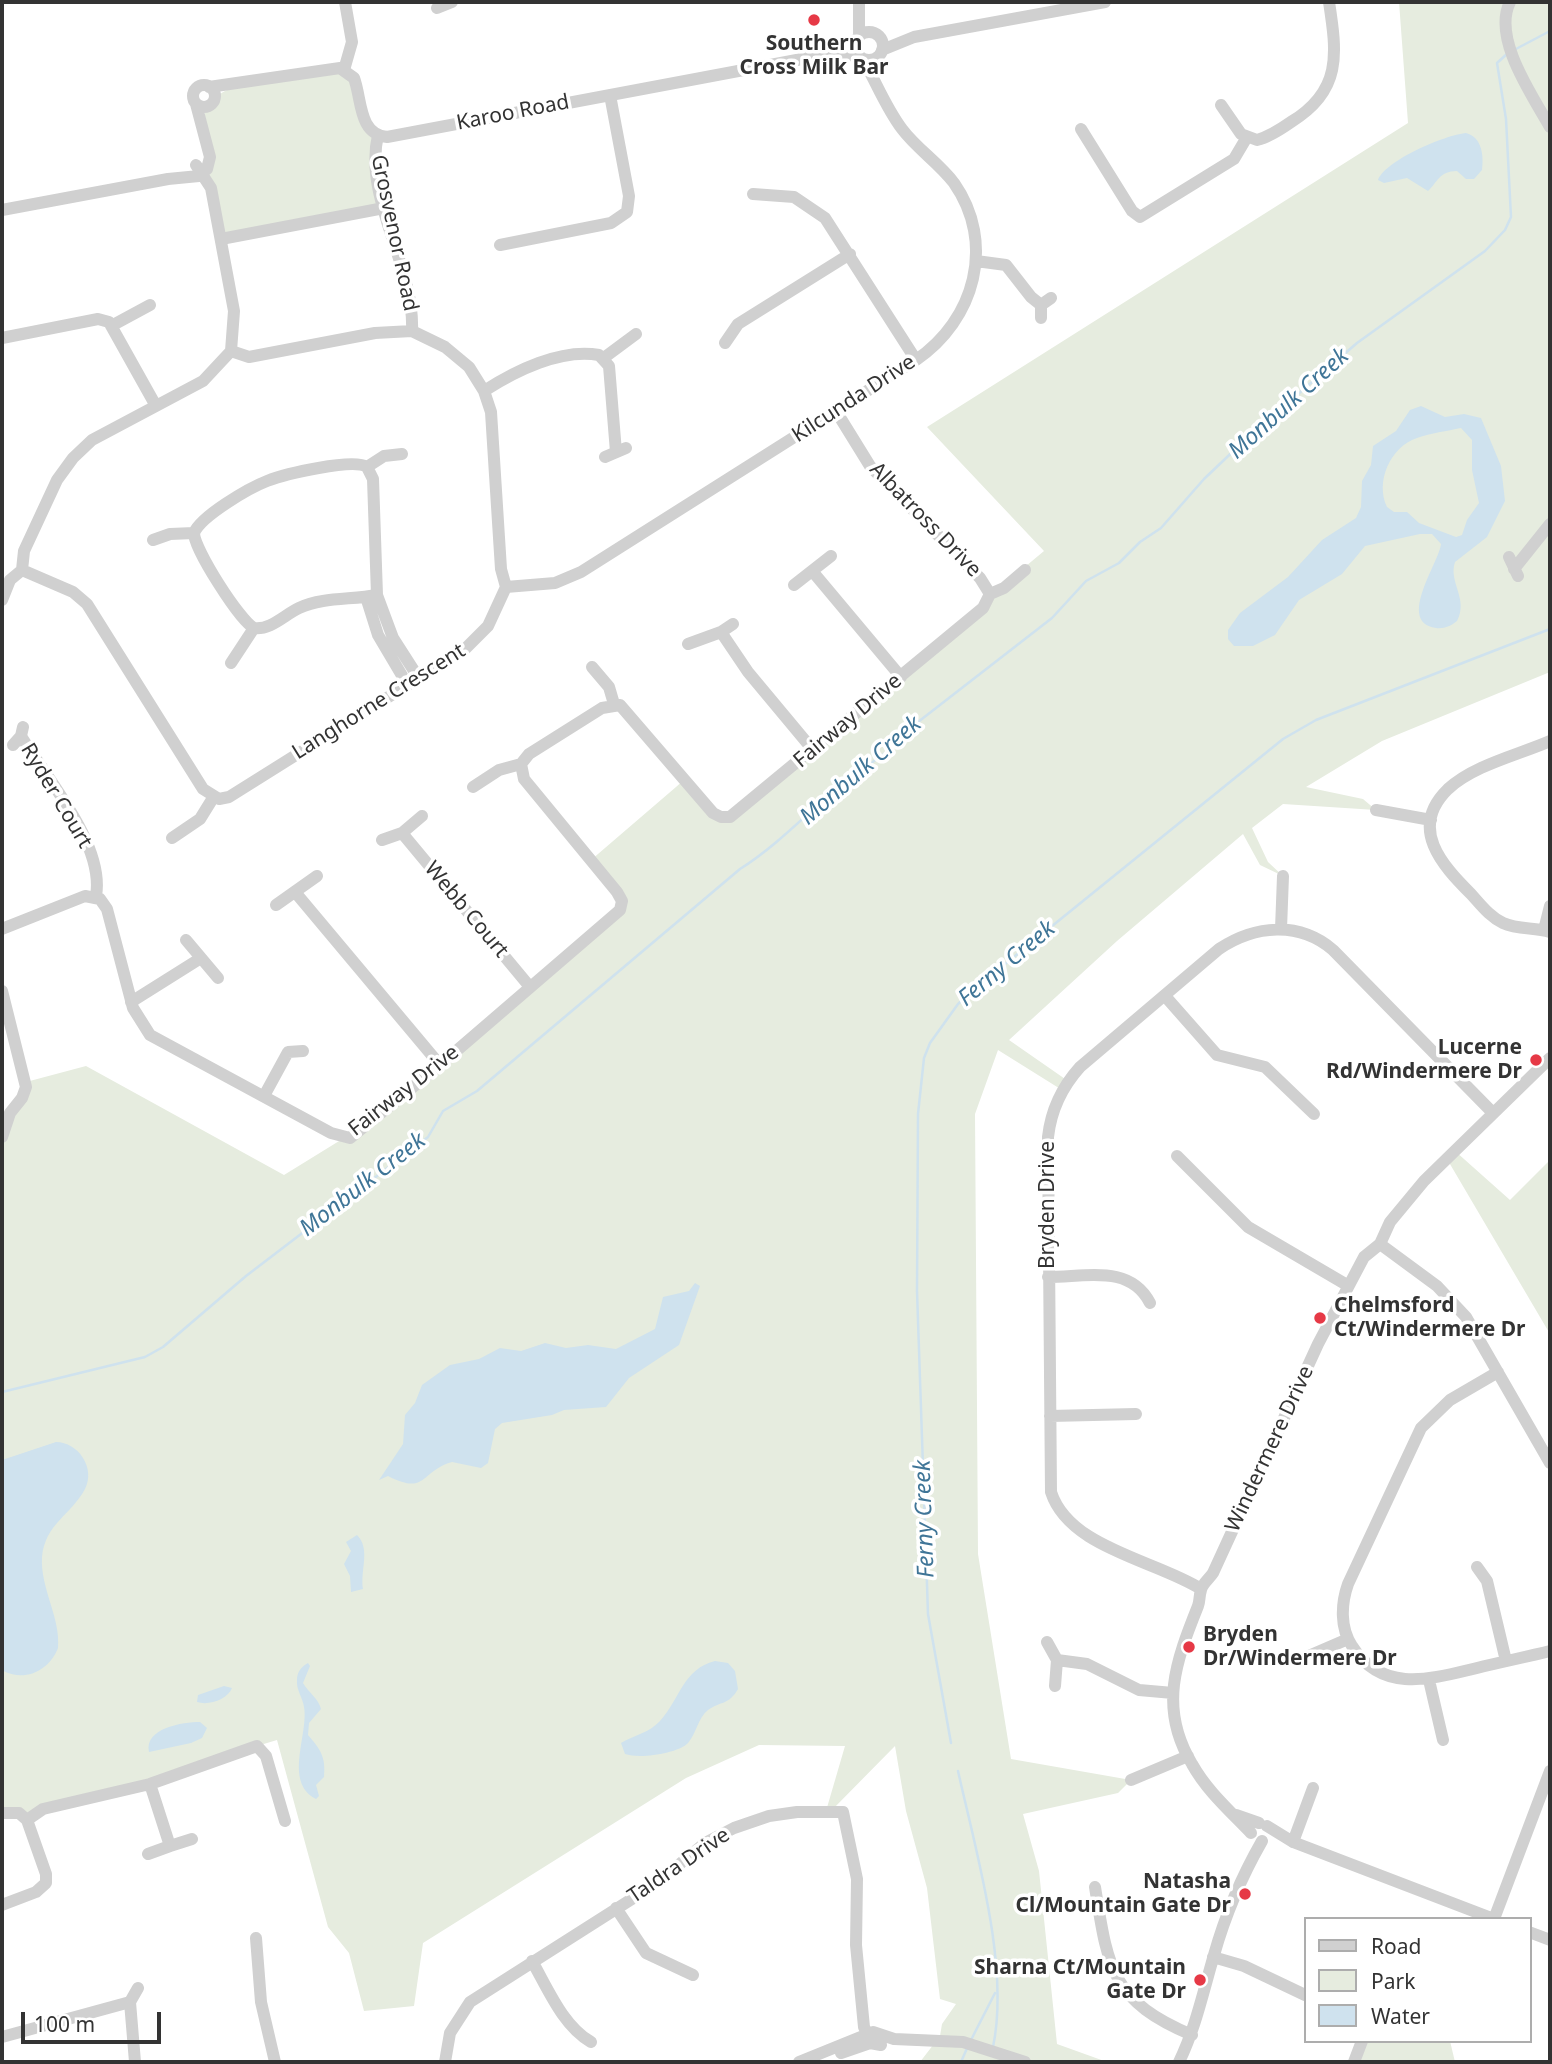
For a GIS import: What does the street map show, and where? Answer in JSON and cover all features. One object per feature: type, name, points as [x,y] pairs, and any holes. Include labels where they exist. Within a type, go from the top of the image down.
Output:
[{"type":"street","points":[[344,70],[352,42],[345,2]]},
{"type":"street","points":[[437,8],[452,2]]},
{"type":"street","points":[[860,2],[877,35],[880,53],[878,86]]},
{"type":"street","name":"Kilcunda Drive","points":[[506,587],[555,583],[581,572],[916,360],[939,343],[961,313],[971,290],[976,261],[974,226],[961,195],[947,175],[901,128],[861,57],[857,39],[860,2]]},
{"type":"street","points":[[877,35],[914,37],[1105,2]]},
{"type":"street","points":[[1221,104],[1237,129],[1247,137],[1261,139],[1305,113],[1321,96],[1335,62],[1335,40],[1329,2]]},
{"type":"street","points":[[1510,2],[1504,19],[1506,40],[1550,127]]},
{"type":"street","name":"Karoo Road","points":[[818,56],[857,39],[866,32],[877,35]]},
{"type":"street","points":[[880,53],[914,37]]},
{"type":"street","name":"Karoo Road","points":[[378,135],[394,136],[818,56],[861,57],[880,53]]},
{"type":"street","points":[[2,600],[10,580],[22,570],[24,551],[64,469],[92,440],[203,381],[231,351],[234,311],[211,188],[200,169],[207,98],[251,83],[328,68],[344,70],[354,78],[364,121],[378,135]]},
{"type":"street","points":[[497,245],[611,223],[626,212],[629,196],[610,95]]},
{"type":"street","points":[[1080,129],[1132,211],[1140,217],[1234,159],[1247,137]]},
{"type":"street","name":"Grosvenor Road","points":[[378,135],[375,163],[384,208],[407,286],[412,331]]},
{"type":"street","points":[[2,210],[168,179],[200,169]]},
{"type":"street","points":[[753,194],[790,196],[812,208],[831,225],[916,360]]},
{"type":"street","points":[[220,239],[384,208]]},
{"type":"street","points":[[725,343],[738,324],[850,254]]},
{"type":"street","points":[[976,261],[1006,265],[1031,297],[1044,307]]},
{"type":"street","points":[[113,326],[150,304]]},
{"type":"street","points":[[2,338],[99,319],[113,326],[156,406]]},
{"type":"street","points":[[231,351],[249,357],[375,333],[412,331],[460,358],[484,391],[493,423],[501,569],[506,587]]},
{"type":"street","points":[[484,391],[529,365],[586,354],[605,357],[636,334]]},
{"type":"street","points":[[605,357],[610,371],[616,453]]},
{"type":"street","name":"Albatross Drive","points":[[836,411],[870,466],[980,578],[990,594]]},
{"type":"street","points":[[371,596],[314,603],[299,608],[267,627],[254,628],[242,619],[197,547],[194,533],[204,519],[266,481],[348,464],[368,467],[384,456],[402,454]]},
{"type":"street","points":[[368,467],[373,479],[371,596],[378,635],[413,681]]},
{"type":"street","points":[[1514,567],[1550,524]]},
{"type":"street","points":[[153,540],[170,534],[194,533]]},
{"type":"street","points":[[794,585],[831,556]]},
{"type":"street","points":[[22,570],[73,592],[87,604],[203,789],[213,798],[200,819],[172,838]]},
{"type":"street","name":"Fairway Drive","points":[[592,667],[609,687],[614,704],[625,709],[709,808],[721,817],[730,817],[742,811],[984,608],[990,594],[1004,588],[1025,570]]},
{"type":"street","points":[[813,572],[901,677]]},
{"type":"street","name":"Langhorne Crescent","points":[[213,798],[229,797],[465,649],[482,633],[506,587]]},
{"type":"street","points":[[688,644],[721,632],[733,624]]},
{"type":"street","points":[[231,663],[254,628]]},
{"type":"street","points":[[721,632],[748,672],[813,750]]},
{"type":"street","points":[[473,787],[499,770],[521,764],[529,754],[602,708],[614,704]]},
{"type":"street","name":"Ryder Court","points":[[19,736],[89,846],[98,874],[96,896]]},
{"type":"street","points":[[1550,741],[1461,779],[1446,791],[1431,820],[1432,842],[1440,861],[1488,912],[1514,927],[1547,931],[1550,906]]},
{"type":"street","name":"Fairway Drive","points":[[96,896],[107,909],[137,1019],[150,1035],[336,1135],[348,1138],[440,1065],[614,918],[622,904],[617,892],[524,779],[521,764]]},
{"type":"street","points":[[1376,810],[1431,820]]},
{"type":"street","points":[[382,840],[402,833],[422,816]]},
{"type":"street","name":"Webb Court","points":[[402,833],[530,987]]},
{"type":"street","points":[[276,905],[317,876]]},
{"type":"street","points":[[1280,929],[1283,876]]},
{"type":"street","points":[[295,892],[440,1065]]},
{"type":"street","points":[[2,929],[80,898],[96,896]]},
{"type":"street","name":"Bryden Drive","points":[[1201,1589],[1087,1535],[1067,1520],[1051,1492],[1048,1138],[1056,1104],[1080,1067],[1236,939],[1262,930],[1280,929],[1305,934],[1334,950],[1493,1113]]},
{"type":"street","points":[[186,940],[218,978]]},
{"type":"street","points":[[131,1002],[201,958]]},
{"type":"street","points":[[2,991],[26,1082],[22,1098],[7,1108],[2,1137]]},
{"type":"street","points":[[1165,996],[1217,1055],[1265,1067],[1314,1114]]},
{"type":"street","points":[[264,1096],[286,1048],[303,1051]]},
{"type":"street","name":"Windermere Drive","points":[[1259,1833],[1233,1814],[1206,1786],[1188,1756],[1178,1728],[1174,1693],[1178,1654],[1199,1606],[1201,1589],[1213,1573],[1347,1285],[1364,1257],[1380,1244],[1386,1227],[1406,1201],[1550,1058]]},
{"type":"street","points":[[1177,1156],[1248,1227],[1347,1285]]},
{"type":"street","points":[[1380,1244],[1451,1299],[1478,1336],[1550,1463]]},
{"type":"street","points":[[1048,1277],[1123,1278],[1139,1285],[1150,1303]]},
{"type":"street","points":[[1498,1372],[1443,1405],[1415,1438],[1345,1593],[1343,1617],[1348,1639],[1365,1662],[1382,1675],[1405,1681],[1429,1680],[1550,1651]]},
{"type":"street","points":[[1050,1416],[1136,1415]]},
{"type":"street","points":[[1477,1567],[1487,1581],[1506,1661]]},
{"type":"street","points":[[1297,1661],[1348,1639]]},
{"type":"street","points":[[1047,1643],[1056,1660],[1055,1686]]},
{"type":"street","points":[[1056,1660],[1087,1664],[1139,1690],[1174,1693]]},
{"type":"street","points":[[1429,1680],[1443,1740]]},
{"type":"street","points":[[27,1820],[43,1809],[149,1784],[257,1746],[266,1756],[285,1821]]},
{"type":"street","points":[[1131,1780],[1188,1756]]},
{"type":"street","points":[[1495,1917],[1550,1771]]},
{"type":"street","points":[[149,1784],[170,1846]]},
{"type":"street","points":[[1293,1842],[1313,1788]]},
{"type":"street","name":"Taldra Drive","points":[[442,2061],[450,2033],[470,2002],[657,1883],[705,1843],[734,1828],[783,1814],[844,1812],[857,1879],[856,1945],[870,2035]]},
{"type":"street","points":[[2,1813],[19,1813],[27,1820],[46,1874],[46,1883],[36,1892],[2,1905]]},
{"type":"street","points":[[1179,2062],[1192,2035],[1213,1957],[1259,1833],[1293,1842],[1489,1917]]},
{"type":"street","points":[[148,1854],[191,1839]]},
{"type":"street","points":[[1095,1887],[1108,1957],[1119,1982],[1132,1999],[1149,2013],[1192,2035]]},
{"type":"street","points":[[616,1908],[646,1953],[692,1975]]},
{"type":"street","points":[[1531,1933],[1550,1940]]},
{"type":"street","points":[[256,1938],[261,2002],[275,2062]]},
{"type":"street","points":[[1213,1957],[1244,1966],[1304,1995]]},
{"type":"street","points":[[532,1961],[568,2023],[579,2036],[591,2042]]},
{"type":"street","points":[[135,2062],[130,2002],[138,1988]]},
{"type":"street","points":[[2,2037],[130,2002]]},
{"type":"street","points":[[799,2062],[870,2035],[919,2041],[963,2042],[1021,2060]]},
{"type":"street","points":[[1354,2062],[1361,2043]]},
{"type":"green space","points":[[1399,2],[1550,2],[1550,672],[1382,741],[1306,787],[1363,799],[1376,810],[1283,804],[1252,828],[1268,862],[1283,876],[1260,865],[1243,834],[1117,941],[1009,1040],[1068,1081],[1062,1090],[998,1050],[975,1114],[978,1554],[1011,1759],[1131,1780],[1118,1793],[1023,1814],[1039,1871],[1057,2044],[1107,2062],[920,2062],[940,2036],[942,2024],[956,2004],[940,1999],[927,1888],[906,1811],[895,1746],[831,1811],[826,1811],[845,1746],[759,1745],[686,1778],[423,1943],[414,2006],[364,2011],[349,1953],[328,1927],[277,1740],[34,1813],[2,1813],[2,1137],[26,1082],[86,1066],[284,1175],[344,1138],[622,904],[591,860],[685,779],[724,818],[1044,551],[927,427],[1408,123]]},
{"type":"green space","points":[[346,71],[373,132],[384,208],[221,239],[204,151],[204,118],[209,104],[227,90]]},
{"type":"green space","points":[[1455,1151],[1510,1200],[1550,1160],[1550,1334],[1447,1159]]},
{"type":"green space","points":[[1361,2043],[1450,2043],[1455,2062],[1354,2062]]},
{"type":"water","points":[[1466,133],[1476,138],[1482,153],[1482,170],[1474,179],[1466,179],[1457,171],[1446,173],[1428,191],[1407,178],[1384,183],[1378,180],[1392,164],[1417,150],[1445,138]]},
{"type":"water","points":[[1421,406],[1445,417],[1464,414],[1481,418],[1501,466],[1505,501],[1487,537],[1455,562],[1454,577],[1461,605],[1457,621],[1447,627],[1436,628],[1425,623],[1420,615],[1419,604],[1441,544],[1432,534],[1420,534],[1365,546],[1342,574],[1299,600],[1275,635],[1253,646],[1234,646],[1228,639],[1228,630],[1240,613],[1288,577],[1322,540],[1356,518],[1361,507],[1362,481],[1371,465],[1373,446],[1396,431],[1410,410]],"holes":[[[1461,428],[1472,440],[1472,470],[1479,503],[1467,520],[1462,535],[1456,537],[1419,523],[1407,512],[1394,512],[1387,507],[1384,477],[1387,466],[1399,449],[1417,438]]]},
{"type":"water","points":[[695,1283],[700,1286],[679,1345],[629,1378],[606,1407],[564,1410],[552,1415],[502,1423],[495,1429],[488,1463],[481,1468],[452,1462],[417,1483],[401,1482],[388,1476],[379,1480],[403,1444],[405,1415],[415,1403],[422,1385],[450,1365],[479,1359],[500,1348],[521,1351],[545,1343],[566,1348],[588,1345],[616,1349],[655,1329],[663,1297],[689,1291]]},
{"type":"water","points":[[56,1442],[64,1443],[78,1451],[88,1473],[85,1489],[53,1528],[42,1557],[58,1648],[49,1663],[35,1672],[27,1675],[10,1674],[2,1670],[2,1460]]},
{"type":"water","points":[[357,1535],[364,1553],[363,1589],[351,1592],[350,1576],[344,1564],[351,1551],[346,1542]]},
{"type":"water","points":[[715,1661],[728,1663],[735,1671],[738,1689],[728,1700],[705,1713],[688,1743],[658,1755],[625,1754],[621,1743],[656,1725],[689,1678],[704,1665]]},
{"type":"water","points":[[308,1663],[310,1666],[303,1683],[321,1709],[309,1723],[308,1735],[319,1749],[324,1764],[324,1777],[316,1785],[319,1796],[316,1799],[306,1791],[299,1770],[305,1718],[297,1677]]},
{"type":"water","points":[[224,1686],[232,1688],[222,1698],[207,1703],[197,1702],[198,1695]]},
{"type":"water","points":[[200,1722],[207,1728],[202,1738],[149,1752],[152,1737],[158,1732],[175,1725]]},
{"type":"waterway","name":"Monbulk Creek","points":[[1514,50],[1550,31]]},
{"type":"waterway","name":"Monbulk Creek","points":[[2,1392],[145,1357],[163,1347],[246,1276],[428,1137],[443,1111],[477,1091],[740,869],[780,839],[843,783],[892,748],[918,722],[1052,618],[1086,581],[1119,563],[1140,542],[1161,528],[1204,479],[1245,440],[1357,343],[1485,251],[1505,230],[1511,217],[1506,119],[1497,63],[1508,53]]},
{"type":"waterway","name":"Ferny Creek","points":[[951,1743],[928,1614],[917,1291],[918,1114],[924,1058],[930,1043],[958,1004],[978,986],[1283,739],[1316,720],[1550,629]]},
{"type":"waterway","name":"Ferny Creek","points":[[958,1771],[989,1909],[994,1946],[997,2015],[993,2047]]},
{"type":"waterway","name":"Ferny Creek","points":[[971,2040],[995,1993]]},
{"type":"waterway","points":[[961,2062],[968,2046]]},
{"type":"place","name":"Southern Cross Milk Bar","points":[[814,20]]},
{"type":"place","name":"Lucerne Rd/Windermere Dr","points":[[1536,1060]]},
{"type":"place","name":"Chelmsford Ct/Windermere Dr","points":[[1320,1318]]},
{"type":"place","name":"Bryden Dr/Windermere Dr","points":[[1189,1647]]},
{"type":"place","name":"Natasha Cl/Mountain Gate Dr","points":[[1245,1894]]},
{"type":"place","name":"Sharna Ct/Mountain Gate Dr","points":[[1200,1980]]}]
